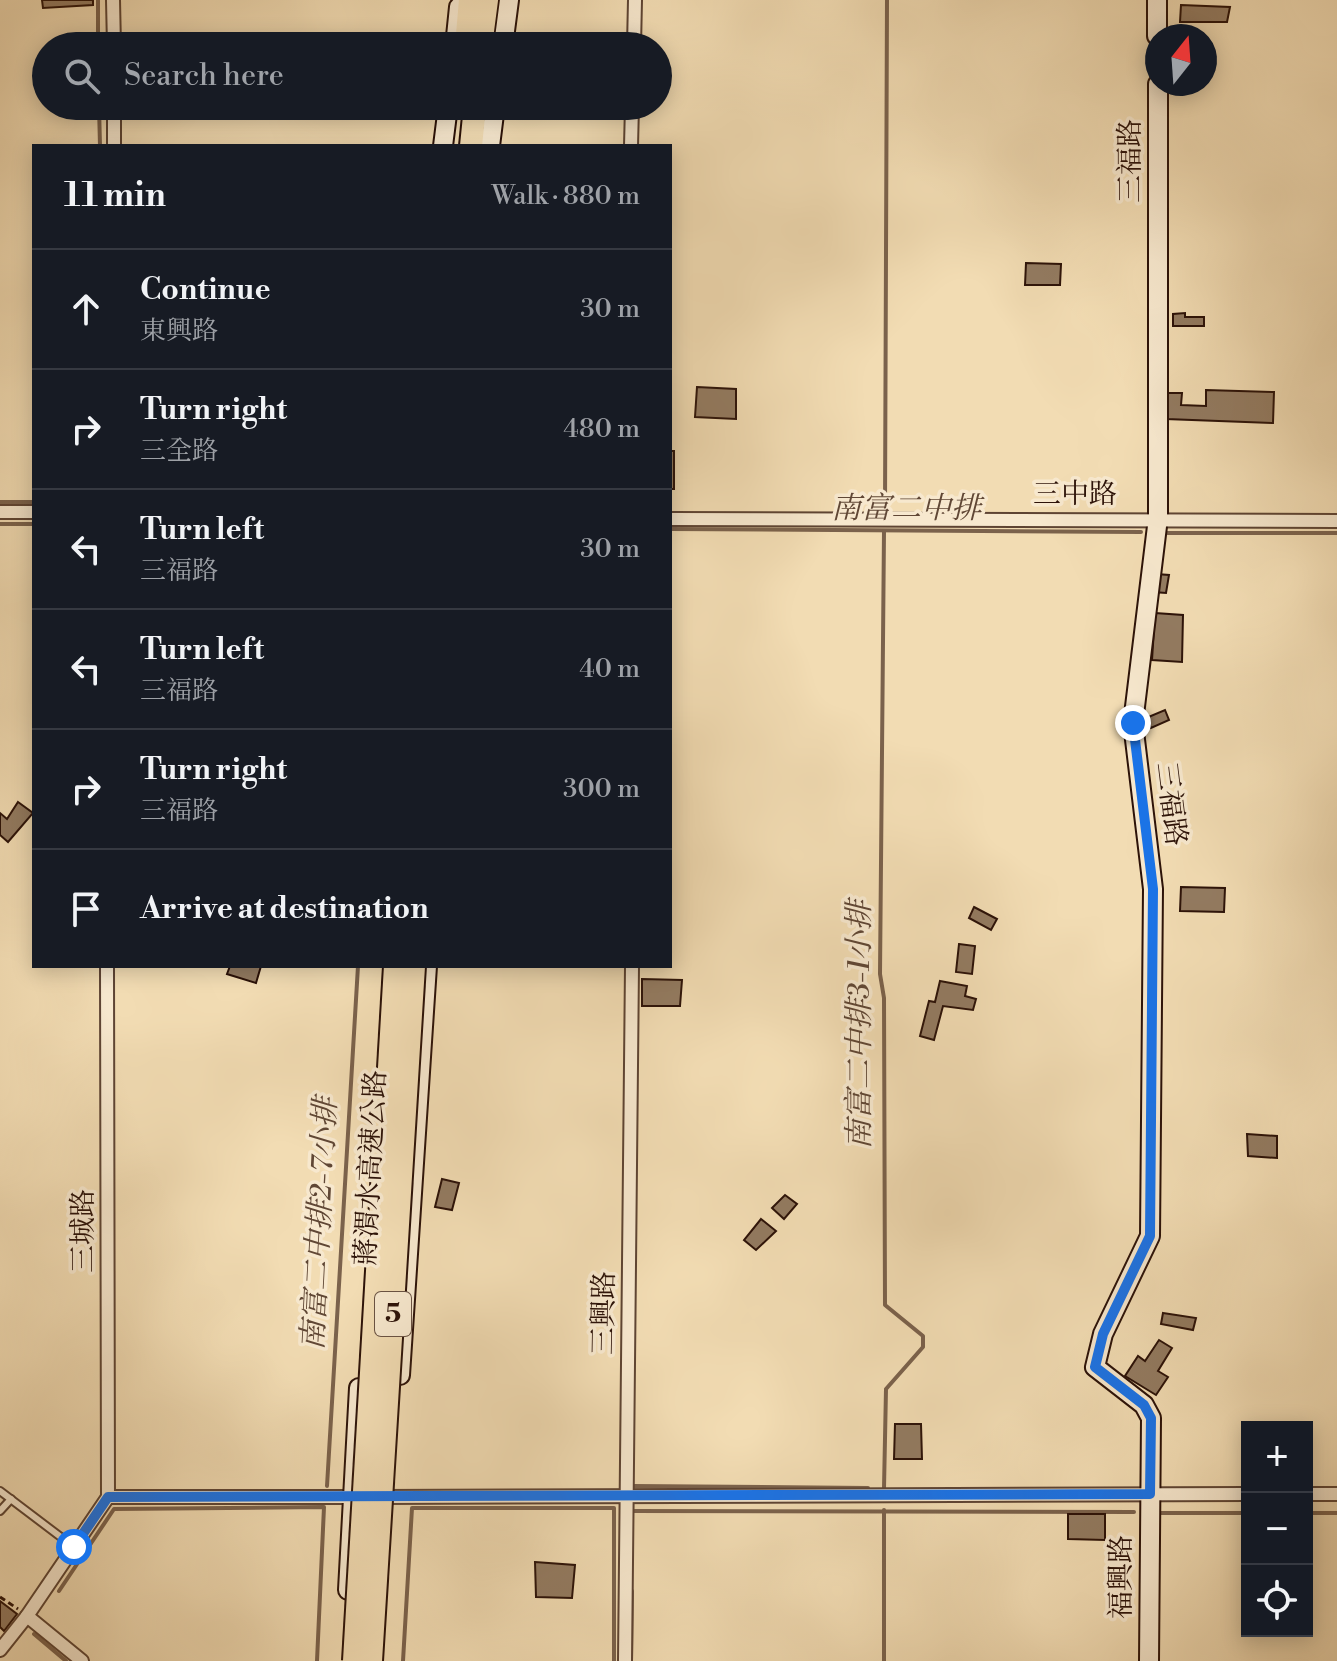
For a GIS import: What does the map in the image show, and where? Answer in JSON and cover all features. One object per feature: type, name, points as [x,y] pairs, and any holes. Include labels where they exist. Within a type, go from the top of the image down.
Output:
[{"type":"highway","points":[[467,32],[470,0]]},
{"type":"highway","points":[[483,32],[487,0]]},
{"type":"highway","points":[[456,144],[459,120]]},
{"type":"highway","points":[[471,144],[474,120]]},
{"type":"highway","name":"蔣渭水高速公路","points":[[354,1661],[395,968]]},
{"type":"highway","name":"蔣渭水高速公路","points":[[371,1661],[414,968]]},
{"type":"street","points":[[113,0],[114,32]]},
{"type":"street","points":[[457,32],[460,0]]},
{"type":"street","points":[[505,32],[509,0]]},
{"type":"street","points":[[634,32],[635,0]]},
{"type":"street","points":[[1157,0],[1157,24]]},
{"type":"street","name":"三福路","points":[[1150,1494],[1151,1418],[1144,1405],[1095,1367],[1103,1334],[1150,1236],[1153,889],[1133,723],[1158,518],[1158,96]]},
{"type":"street","points":[[114,120],[114,144]]},
{"type":"street","points":[[443,144],[446,120]]},
{"type":"street","points":[[490,144],[493,120]]},
{"type":"street","points":[[631,144],[632,120]]},
{"type":"street","points":[[0,512],[32,512]]},
{"type":"street","name":"三中路","points":[[672,519],[1158,518],[1337,521]]},
{"type":"street","name":"三城路","points":[[107,968],[108,1497]]},
{"type":"street","points":[[344,1661],[386,968]]},
{"type":"street","points":[[381,1661],[427,968]]},
{"type":"street","name":"三興路","points":[[625,1661],[632,968]]},
{"type":"street","name":"福興路","points":[[1149,1661],[1150,1494]]},
{"type":"street","points":[[0,1650],[27,1616],[108,1497],[1241,1494]]},
{"type":"street","points":[[1313,1494],[1337,1494]]},
{"type":"street","points":[[27,1616],[82,1661]]},
{"type":"lane","points":[[0,1491],[74,1547]]},
{"type":"lane","points":[[0,1511],[11,1499]]},
{"type":"path","points":[[0,1597],[27,1616]]},
{"type":"building","points":[[42,0],[93,0],[93,5],[43,8]]},
{"type":"building","points":[[1181,5],[1230,7],[1227,22],[1180,22]]},
{"type":"building","points":[[1026,263],[1061,264],[1060,285],[1025,285]]},
{"type":"building","points":[[1185,313],[1185,317],[1204,317],[1204,326],[1173,326],[1173,314]]},
{"type":"building","points":[[697,387],[736,389],[736,419],[695,417]]},
{"type":"building","points":[[1206,390],[1274,392],[1273,423],[1166,419],[1167,393],[1182,393],[1181,405],[1206,406]]},
{"type":"building","points":[[672,451],[674,451],[672,489]]},
{"type":"building","points":[[1156,574],[1169,575],[1166,593],[1153,592]]},
{"type":"building","points":[[1155,613],[1183,615],[1182,662],[1152,660]]},
{"type":"building","points":[[1165,710],[1169,720],[1151,728],[1146,718]]},
{"type":"building","points":[[18,802],[32,812],[8,842],[0,835],[0,813],[7,819]]},
{"type":"building","points":[[1181,887],[1225,888],[1224,912],[1180,911]]},
{"type":"building","points":[[974,907],[997,919],[991,930],[969,918]]},
{"type":"building","points":[[959,944],[975,946],[972,974],[956,972]]},
{"type":"building","points":[[229,968],[260,968],[256,983],[227,974]]},
{"type":"building","points":[[642,979],[682,980],[680,1006],[642,1006]]},
{"type":"building","points":[[940,981],[967,986],[965,996],[976,999],[973,1010],[943,1006],[934,1040],[920,1036],[929,1001],[935,1002]]},
{"type":"building","points":[[1247,1134],[1277,1136],[1277,1158],[1248,1156]]},
{"type":"building","points":[[442,1179],[459,1183],[452,1210],[435,1207]]},
{"type":"building","points":[[785,1195],[797,1204],[784,1219],[772,1208]]},
{"type":"building","points":[[761,1219],[776,1231],[756,1250],[744,1240]]},
{"type":"building","points":[[1163,1313],[1196,1318],[1193,1330],[1161,1324]]},
{"type":"building","points":[[1159,1340],[1172,1348],[1158,1371],[1168,1377],[1156,1395],[1125,1376],[1138,1356],[1145,1361]]},
{"type":"building","points":[[895,1424],[921,1424],[922,1459],[894,1459]]},
{"type":"building","points":[[1068,1514],[1105,1514],[1105,1540],[1068,1539]]},
{"type":"building","points":[[535,1562],[575,1565],[572,1598],[536,1597]]},
{"type":"building","points":[[0,1601],[17,1614],[4,1631],[0,1627]]},
{"type":"waterway","points":[[98,0],[98,32]]},
{"type":"waterway","points":[[885,507],[887,0]]},
{"type":"waterway","points":[[99,120],[100,144]]},
{"type":"waterway","points":[[0,502],[32,502]]},
{"type":"waterway","name":"南富二中排","points":[[0,524],[32,524]]},
{"type":"waterway","name":"南富二中排","points":[[672,529],[1141,532]]},
{"type":"waterway","name":"南富二中排3-1小排","points":[[884,531],[880,974],[884,998],[885,1305],[923,1336],[923,1347],[886,1389],[884,1488]]},
{"type":"waterway","name":"南富二中排","points":[[1164,533],[1337,533]]},
{"type":"waterway","name":"南富二中排2-7小排","points":[[327,1486],[358,968]]},
{"type":"waterway","points":[[632,1486],[868,1488]]},
{"type":"waterway","points":[[59,1591],[114,1509],[324,1507],[317,1661]]},
{"type":"waterway","points":[[403,1661],[412,1508],[614,1508],[614,1661]]},
{"type":"waterway","points":[[884,1510],[884,1661]]},
{"type":"waterway","name":"南富二中排3-1小排","points":[[632,1511],[1134,1512]]},
{"type":"waterway","points":[[1157,1513],[1241,1513]]},
{"type":"waterway","points":[[1313,1513],[1337,1513]]},
{"type":"waterway","points":[[631,1661],[632,1591]]},
{"type":"waterway","points":[[34,1634],[66,1661]]},
{"type":"route","points":[[74,1547],[108,1497],[1150,1494],[1151,1418],[1144,1405],[1095,1367],[1103,1334],[1150,1236],[1154,1113],[1153,889],[1133,723]]}]
